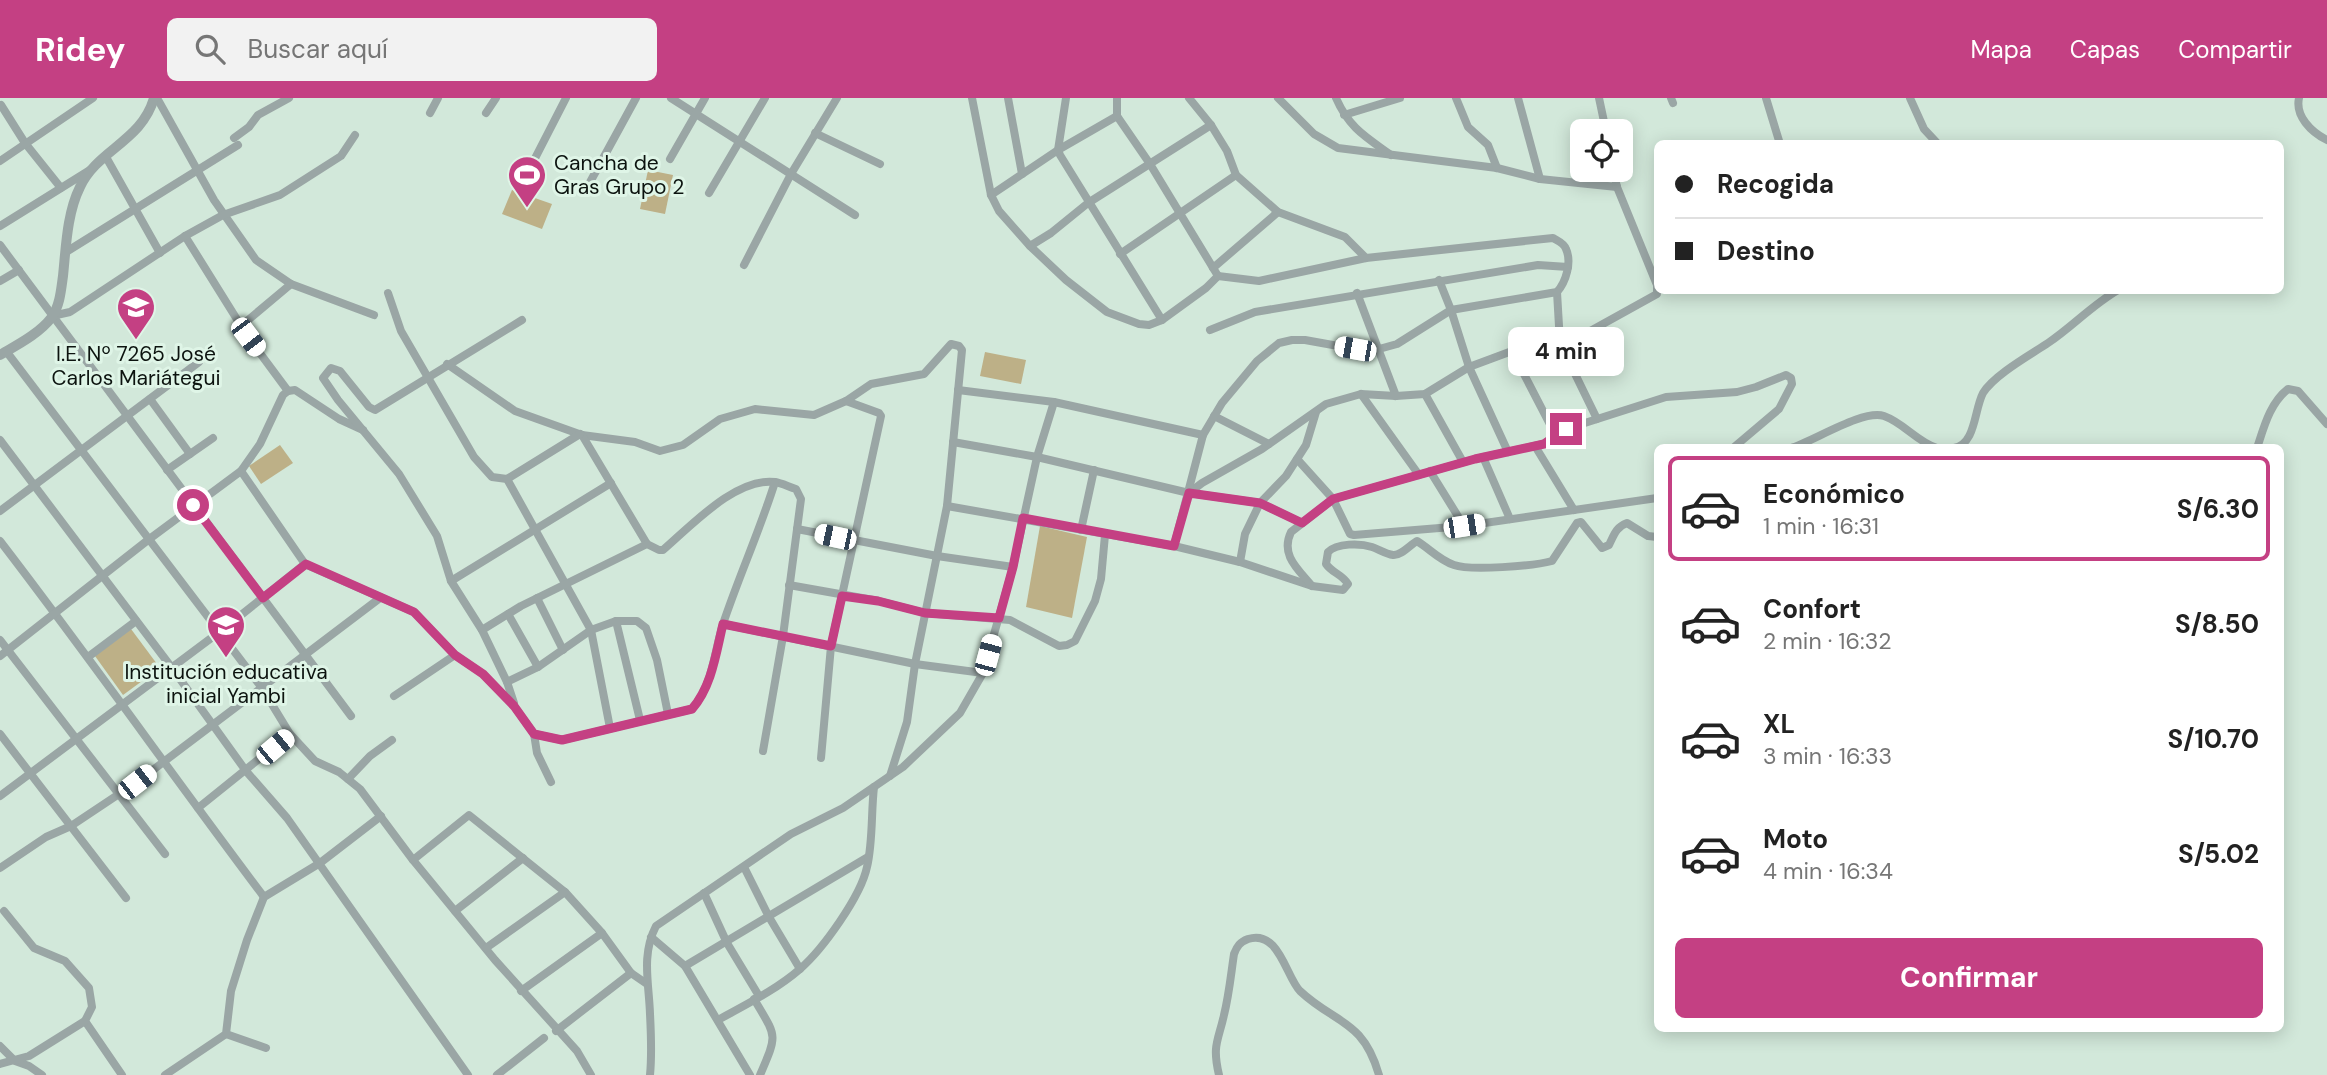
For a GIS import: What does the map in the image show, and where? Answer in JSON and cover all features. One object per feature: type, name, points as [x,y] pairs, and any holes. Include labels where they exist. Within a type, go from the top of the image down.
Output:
[{"type":"street","points":[[10,98],[1,105],[25,143],[61,188]]},
{"type":"street","points":[[0,161],[93,98]]},
{"type":"street","points":[[0,226],[92,169],[142,125],[155,98]]},
{"type":"street","points":[[155,98],[223,215],[256,260],[291,284],[374,315]]},
{"type":"street","points":[[66,252],[197,170],[236,141],[258,115],[289,98]]},
{"type":"street","points":[[430,113],[438,98]]},
{"type":"street","points":[[486,113],[495,98]]},
{"type":"street","points":[[529,170],[566,98]]},
{"type":"street","points":[[589,184],[636,98]]},
{"type":"street","points":[[671,98],[855,215]]},
{"type":"street","points":[[670,159],[705,98]]},
{"type":"street","points":[[709,192],[765,98]]},
{"type":"street","points":[[744,265],[791,174],[837,98]]},
{"type":"street","points":[[972,98],[991,195],[999,211],[1030,246],[1066,280],[1107,312],[1139,324],[1149,325],[1162,320],[1206,288],[1215,272],[1278,212]]},
{"type":"street","points":[[1008,98],[1022,174]]},
{"type":"street","points":[[1066,98],[1058,150],[1088,204],[1162,320]]},
{"type":"street","points":[[1117,98],[1117,116],[1150,164],[1215,272],[1259,281],[1366,258],[1553,238],[1567,249],[1568,267],[1563,286],[1557,292],[1451,310],[1397,344],[1379,349],[1355,349],[1305,340],[1279,343],[1256,361],[1222,403],[1203,435],[1174,546]]},
{"type":"street","points":[[1189,98],[1211,125],[1227,151],[1236,175],[1278,212],[1345,237],[1366,258]]},
{"type":"street","points":[[1278,98],[1314,134],[1338,148],[1497,168],[1540,179],[1617,187]]},
{"type":"street","points":[[1336,98],[1343,115],[1356,130],[1391,155]]},
{"type":"street","points":[[1343,115],[1400,98]]},
{"type":"street","points":[[1456,98],[1468,127],[1488,145],[1497,168]]},
{"type":"street","points":[[1518,98],[1540,179]]},
{"type":"street","points":[[1600,98],[1604,119]]},
{"type":"street","points":[[1766,98],[1779,140]]},
{"type":"street","points":[[1910,98],[1924,129],[1934,140]]},
{"type":"street","points":[[2298,98],[2297,108],[2301,117],[2319,136],[2327,140]]},
{"type":"street","points":[[991,195],[1058,150],[1117,116]]},
{"type":"street","points":[[1030,246],[1088,204],[1211,125]]},
{"type":"street","points":[[815,134],[880,164]]},
{"type":"street","points":[[52,316],[70,312],[185,236],[223,215],[280,195],[341,156],[355,135]]},
{"type":"street","points":[[106,157],[160,253]]},
{"type":"street","points":[[92,169],[80,187],[71,217],[60,300],[52,316],[42,327],[3,353],[81,449],[262,688],[290,734],[315,761],[339,772],[360,789],[455,911],[556,1031],[577,1051],[591,1075]]},
{"type":"street","points":[[1120,254],[1236,175]]},
{"type":"street","points":[[1616,182],[1654,278]]},
{"type":"street","points":[[185,236],[242,327],[288,391]]},
{"type":"street","points":[[0,245],[351,716]]},
{"type":"street","points":[[1210,330],[1255,312],[1357,293],[1538,265],[1568,267]]},
{"type":"street","points":[[0,281],[19,270]]},
{"type":"street","points":[[1439,280],[1469,368],[1508,452]]},
{"type":"street","points":[[242,327],[291,284]]},
{"type":"street","points":[[1557,292],[1560,343],[1597,419]]},
{"type":"street","points":[[388,293],[401,331],[426,377],[474,457],[492,477],[507,479],[581,434]]},
{"type":"street","points":[[1357,293],[1396,396]]},
{"type":"street","points":[[1189,493],[1269,444],[1325,404],[1361,394],[1425,394],[1469,368],[1512,351],[1574,340],[1657,294]]},
{"type":"street","points":[[1963,444],[1968,440],[1984,392],[2019,360],[2049,343],[2111,294]]},
{"type":"street","points":[[514,706],[507,682],[482,630],[451,581],[437,536],[399,474],[323,378],[331,368],[340,371],[372,410],[522,320]]},
{"type":"street","points":[[447,364],[514,411],[581,434],[635,442],[660,451],[683,445],[720,419],[755,409],[814,415],[846,401],[871,384],[924,374],[951,344],[959,346],[962,350],[947,506],[915,664],[907,722],[890,776]]},
{"type":"street","points":[[1512,351],[1556,436]]},
{"type":"street","points":[[0,512],[198,362]]},
{"type":"street","points":[[1312,586],[1297,569],[1287,545],[1292,532],[1333,499],[1463,462],[1544,444],[1566,429],[1666,397],[1737,392],[1786,375],[1792,384],[1779,409],[1738,444]]},
{"type":"street","points":[[2258,444],[2278,396],[2288,389],[2298,391],[2327,424]]},
{"type":"street","points":[[4,653],[193,505],[241,471],[260,444],[288,391],[295,390],[339,419],[365,432]]},
{"type":"street","points":[[958,390],[1055,402],[1203,435]]},
{"type":"street","points":[[1361,394],[1419,475]]},
{"type":"street","points":[[1425,394],[1463,462]]},
{"type":"street","points":[[150,399],[190,454]]},
{"type":"street","points":[[821,758],[831,646],[881,416],[846,401]]},
{"type":"street","points":[[650,1075],[647,984],[651,937],[656,926],[791,834],[843,808],[903,767],[961,713],[983,673],[1013,567],[1037,457],[1055,402]]},
{"type":"street","points":[[1240,562],[1245,534],[1260,503],[1286,476],[1306,445],[1317,411]]},
{"type":"street","points":[[1800,444],[1867,415],[1884,416],[1925,444]]},
{"type":"street","points":[[1214,416],[1269,444]]},
{"type":"street","points":[[581,434],[647,544],[659,550],[663,550],[737,489],[757,483],[775,482],[796,489],[802,499],[783,636],[763,751]]},
{"type":"street","points":[[167,470],[213,438]]},
{"type":"street","points":[[0,440],[246,771],[287,818],[468,1075]]},
{"type":"street","points":[[953,442],[1037,457],[1189,493],[1260,503],[1302,523]]},
{"type":"street","points":[[1535,446],[1574,510]]},
{"type":"street","points":[[1483,457],[1510,519]]},
{"type":"street","points":[[1297,459],[1333,499],[1350,534],[1354,535],[1464,526],[1654,498]]},
{"type":"street","points":[[1081,530],[1094,470]]},
{"type":"street","points":[[241,471],[306,564],[414,612],[455,655],[483,674],[514,706],[534,734],[537,753],[551,782]]},
{"type":"street","points":[[1430,471],[1464,526]]},
{"type":"street","points":[[507,479],[591,630],[610,728]]},
{"type":"street","points":[[451,581],[611,482]]},
{"type":"street","points":[[534,734],[562,740],[692,709],[707,686],[723,624],[775,482]]},
{"type":"street","points":[[947,506],[1174,546],[1240,562],[1312,586],[1343,590],[1348,584],[1326,564],[1328,552],[1332,548],[1369,546],[1398,555],[1417,541],[1438,557],[1469,568],[1552,561],[1577,523],[1581,522],[1602,548],[1609,545],[1620,525],[1627,523],[1648,536],[1654,537]]},
{"type":"street","points":[[797,529],[937,556],[1013,567]]},
{"type":"street","points":[[789,585],[878,601],[925,613],[1010,620],[1059,646],[1068,645],[1075,641],[1095,601],[1101,579],[1105,534]]},
{"type":"street","points":[[0,541],[124,704],[264,897]]},
{"type":"street","points":[[482,630],[537,598],[647,544]]},
{"type":"street","points":[[0,796],[306,564]]},
{"type":"street","points":[[0,868],[46,837],[71,827],[119,794],[380,598]]},
{"type":"street","points":[[537,598],[564,650]]},
{"type":"street","points":[[508,614],[537,667]]},
{"type":"street","points":[[88,657],[136,621]]},
{"type":"street","points":[[507,682],[537,667],[591,630],[617,621],[637,621],[646,628],[657,660],[668,713]]},
{"type":"street","points":[[617,621],[640,720]]},
{"type":"street","points":[[723,624],[915,664],[983,673]]},
{"type":"street","points":[[0,640],[4,653],[77,739],[165,854]]},
{"type":"street","points":[[394,696],[455,655]]},
{"type":"street","points":[[0,734],[126,898]]},
{"type":"street","points":[[198,808],[290,734]]},
{"type":"street","points":[[348,779],[370,756],[392,740]]},
{"type":"street","points":[[718,1020],[800,969],[818,949],[857,893],[869,857],[874,787]]},
{"type":"street","points":[[413,860],[469,815],[565,892],[631,973],[647,984]]},
{"type":"street","points":[[165,1075],[226,1034],[231,991],[264,897],[320,863],[381,816]]},
{"type":"street","points":[[685,966],[869,857]]},
{"type":"street","points":[[455,911],[523,858]]},
{"type":"street","points":[[744,867],[769,918],[800,969]]},
{"type":"street","points":[[486,948],[565,892]]},
{"type":"street","points":[[704,893],[773,1031],[774,1040],[760,1075]]},
{"type":"street","points":[[0,1065],[29,1056],[85,1021],[92,1007],[89,988],[65,961],[34,948],[4,911]]},
{"type":"street","points":[[521,990],[601,933]]},
{"type":"street","points":[[651,937],[685,966],[750,1075]]},
{"type":"street","points":[[1219,1075],[1214,1055],[1224,1016],[1234,954],[1243,941],[1254,937],[1266,941],[1280,953],[1297,988],[1305,996],[1348,1023],[1359,1034],[1379,1075]]},
{"type":"street","points":[[556,1031],[631,973]]},
{"type":"street","points":[[85,1021],[122,1075]]},
{"type":"street","points":[[226,1034],[265,1048]]},
{"type":"street","points":[[497,1075],[544,1038]]},
{"type":"street","points":[[0,1046],[15,1061],[43,1075]]},
{"type":"shaded area","points":[[648,170],[673,175],[665,214],[640,209]]},
{"type":"shaded area","name":"Cancha de Gras Grupo 2","points":[[512,190],[552,204],[542,229],[502,214]]},
{"type":"shaded area","points":[[985,352],[1026,360],[1021,384],[980,376]]},
{"type":"shaded area","points":[[280,445],[293,463],[261,484],[249,466]]},
{"type":"shaded area","points":[[1040,526],[1087,537],[1072,618],[1026,607]]},
{"type":"shaded area","points":[[131,629],[160,668],[123,695],[95,656]]},
{"type":"place","name":"Cancha de Gras Grupo 2","points":[[527,209]]},
{"type":"place","name":"I.E. Nº 7265 José Carlos Mariátegui","points":[[136,341]]},
{"type":"place","name":"Institución educativa inicial Yambi","points":[[226,659]]},
{"type":"route","points":[[193,505],[263,598],[306,564],[414,612],[455,655],[483,674],[514,706],[534,734],[562,740],[692,709],[707,686],[723,624],[831,646],[842,596],[878,601],[925,613],[999,618],[1023,518],[1174,546],[1189,493],[1260,503],[1302,523],[1333,499],[1475,459],[1544,444],[1566,429]]}]
